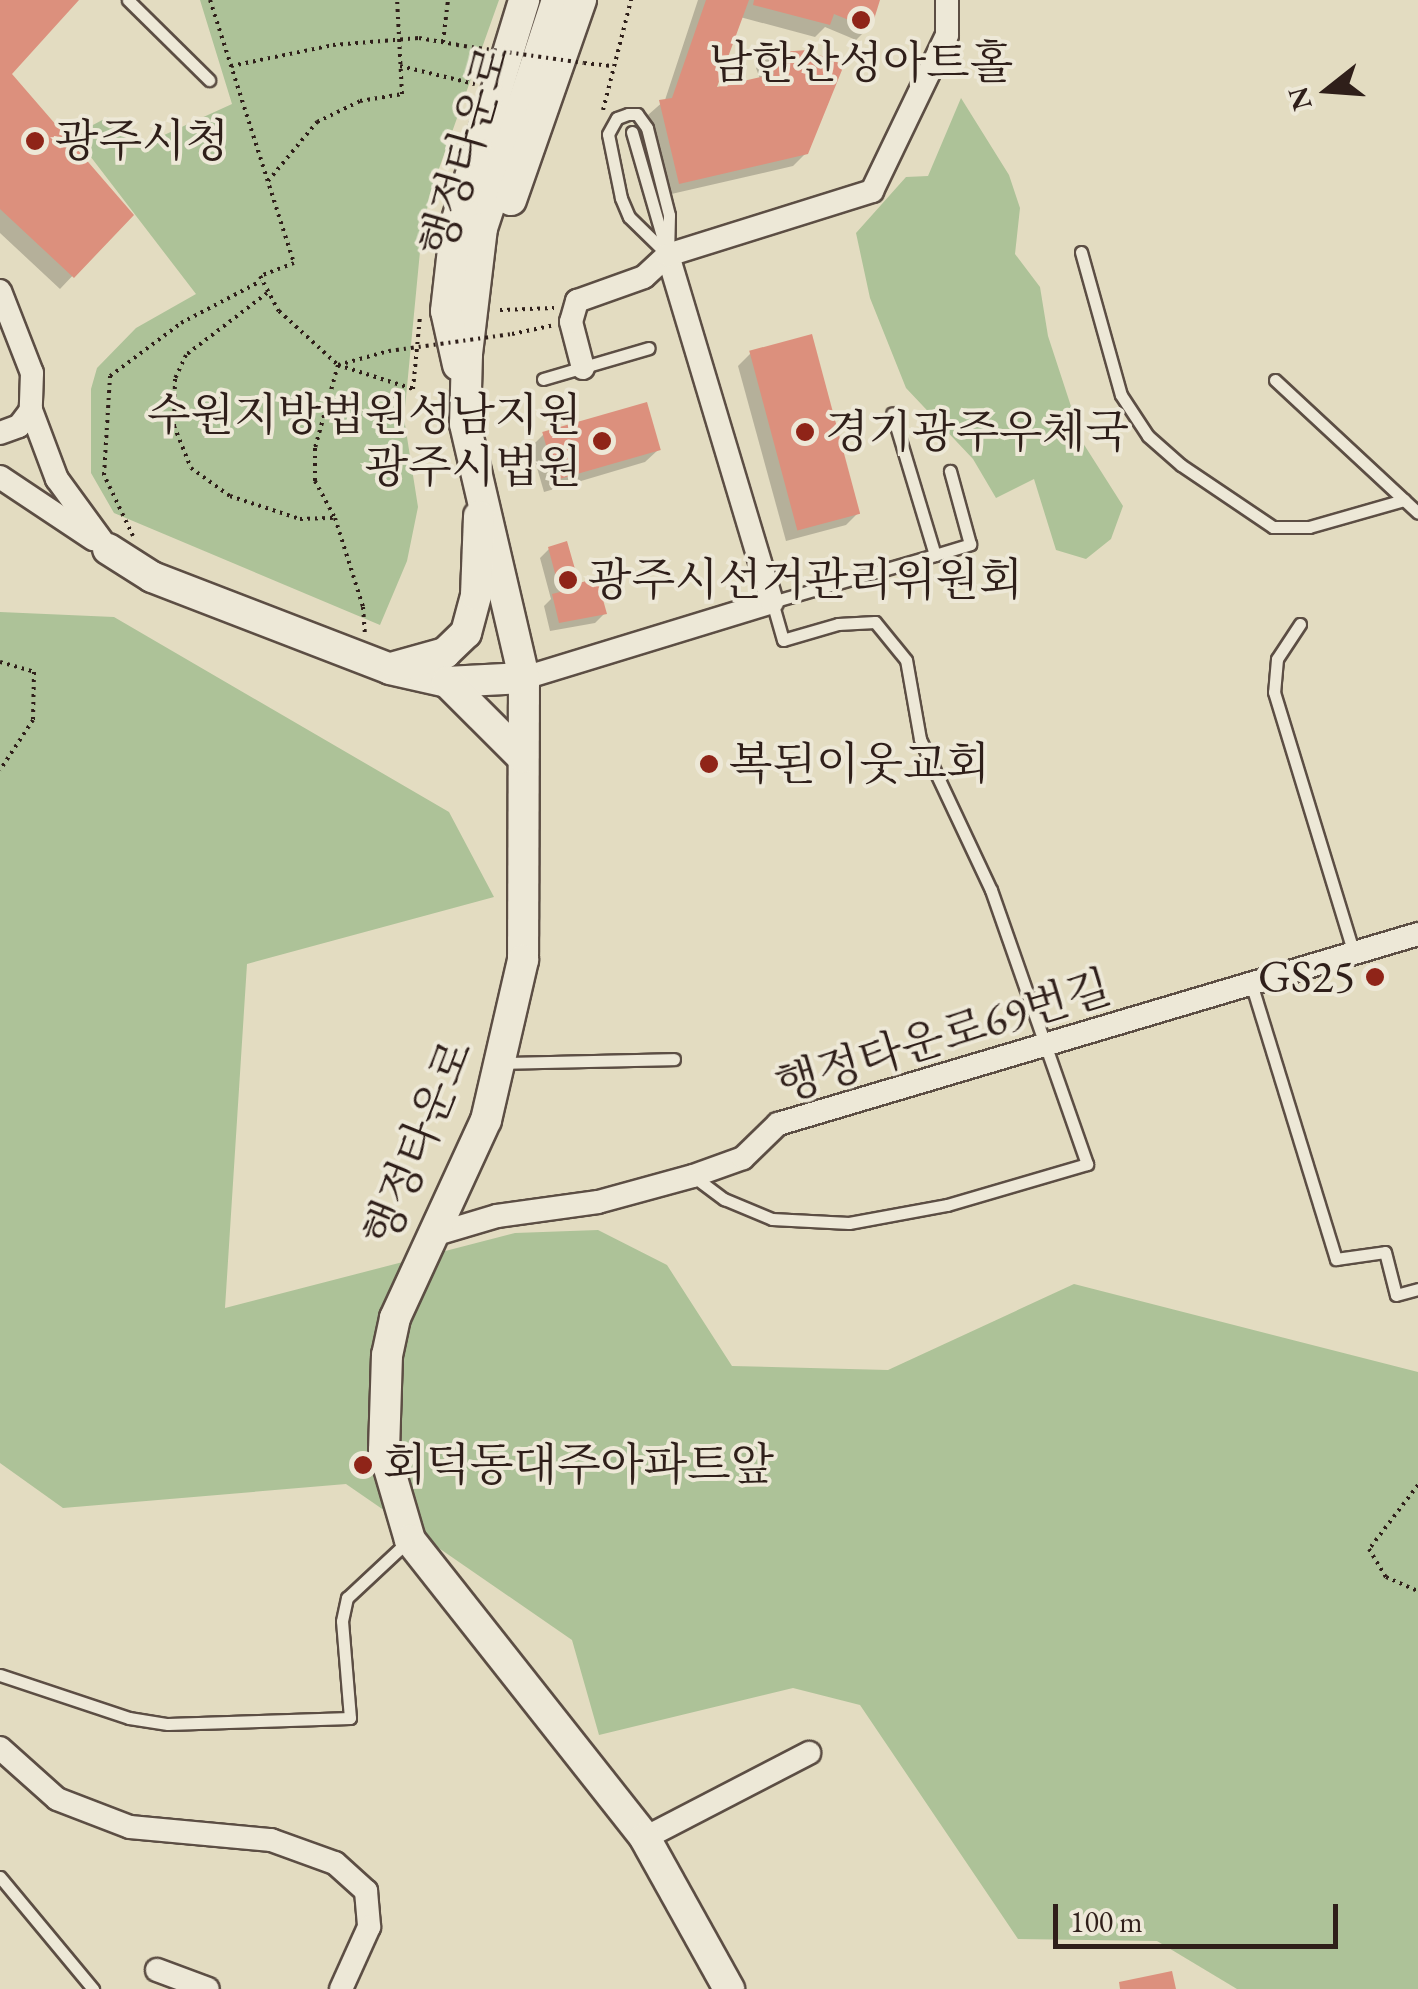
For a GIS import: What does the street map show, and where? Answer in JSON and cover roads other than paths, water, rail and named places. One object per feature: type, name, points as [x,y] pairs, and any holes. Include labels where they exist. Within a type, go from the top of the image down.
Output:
[{"type":"street","points":[[466,388],[449,337],[450,260],[466,178],[524,0]]},
{"type":"street","name":"행정타운로","points":[[558,0],[482,228],[466,388],[466,424],[524,678],[522,960],[502,1063],[440,1233],[409,1285],[387,1355],[384,1452],[410,1540],[645,1838],[729,1989]]},
{"type":"street","points":[[466,388],[497,246],[581,0]]},
{"type":"street","points":[[583,368],[570,322],[577,302],[644,278],[668,255],[872,191],[947,35],[947,0]]},
{"type":"street","points":[[0,476],[152,577],[378,665],[447,682],[524,678],[772,602],[668,255]]},
{"type":"street","points":[[0,290],[32,373],[31,410],[56,479],[108,549]]},
{"type":"street","points":[[0,433],[18,426],[31,410]]},
{"type":"street","points":[[378,665],[445,652],[466,633],[476,595],[474,546],[482,498]]},
{"type":"street","points":[[447,682],[523,758]]},
{"type":"street","name":"행정타운로69번길","points":[[440,1233],[497,1216],[598,1202],[693,1176],[744,1158],[778,1124],[1418,934]]},
{"type":"street","points":[[0,1748],[57,1799],[130,1827],[272,1840],[335,1863],[366,1891],[369,1926],[341,1989]]},
{"type":"street","points":[[645,1838],[809,1753]]},
{"type":"street","points":[[157,1970],[208,1989]]},
{"type":"lane","points":[[128,0],[210,80]]},
{"type":"lane","points":[[628,114],[637,114],[647,128],[669,215],[668,255],[630,217],[621,198],[608,134],[617,118],[628,114]]},
{"type":"lane","points":[[632,132],[668,255]]},
{"type":"lane","points":[[1081,252],[1121,395],[1148,436],[1181,465],[1273,527],[1309,527],[1404,500]]},
{"type":"lane","points":[[543,379],[649,348]]},
{"type":"lane","points":[[1275,380],[1418,513]]},
{"type":"lane","points":[[892,413],[936,554]]},
{"type":"lane","points":[[693,1176],[724,1199],[772,1219],[849,1222],[947,1205],[1088,1164],[1041,1046],[991,890],[920,739],[906,660],[875,622],[838,624],[783,640],[772,602],[970,544],[950,472]]},
{"type":"lane","points":[[1300,624],[1276,659],[1274,692],[1354,954]]},
{"type":"lane","points":[[1251,984],[1336,1260],[1385,1252],[1396,1295],[1418,1289]]},
{"type":"lane","points":[[502,1063],[674,1059]]},
{"type":"lane","points":[[0,1675],[129,1718],[168,1724],[350,1718],[342,1622],[348,1598],[410,1540]]},
{"type":"lane","points":[[0,1877],[94,1989]]},
{"type":"place","name":"남한산성아트홀","points":[[861,20]]},
{"type":"place","name":"광주시청","points":[[35,141]]},
{"type":"place","name":"경기광주우체국","points":[[805,432]]},
{"type":"place","name":"수원지방법원성남지원 광주시법원","points":[[602,441]]},
{"type":"place","name":"광주시선거관리위원회","points":[[568,580]]},
{"type":"place","name":"복된이웃교회","points":[[709,764]]},
{"type":"place","name":"GS25","points":[[1375,977]]},
{"type":"place","name":"회덕동대주아파트앞","points":[[363,1465]]}]
